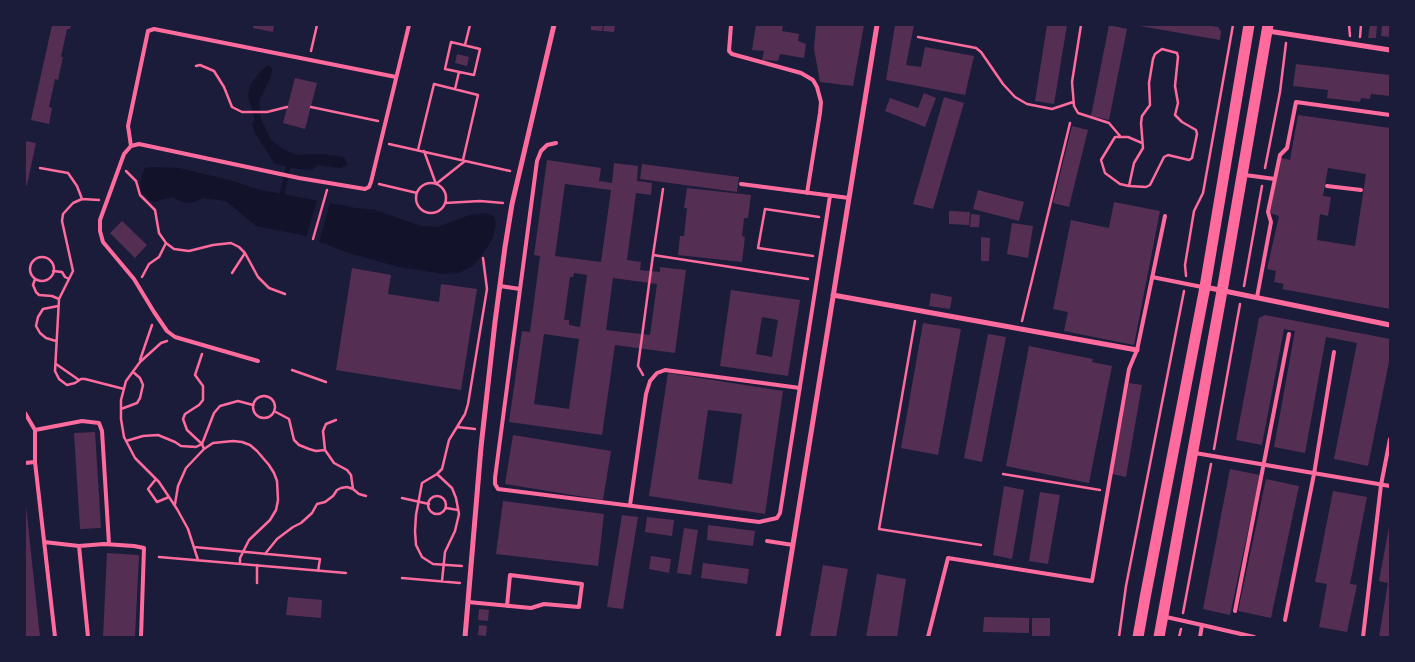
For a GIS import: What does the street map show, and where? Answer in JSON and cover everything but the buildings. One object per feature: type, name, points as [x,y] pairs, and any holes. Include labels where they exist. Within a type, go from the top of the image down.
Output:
[{"type":"main road","points":[[1138,637],[1205,287],[1249,25]]},
{"type":"main road","points":[[1159,637],[1268,28]]},
{"type":"street","points":[[465,637],[483,430],[500,286],[512,204],[554,25]]},
{"type":"street","points":[[778,637],[877,25]]},
{"type":"street","points":[[1268,28],[1287,34],[1390,50]]},
{"type":"street","points":[[1205,287],[1390,325]]},
{"type":"street","points":[[833,294],[1137,350]]},
{"type":"lane","points":[[258,361],[175,336],[167,331],[138,285],[104,242],[100,231],[100,220],[124,154],[131,146],[139,144],[299,178],[365,189],[369,187],[371,182],[409,25]]},
{"type":"lane","points":[[732,25],[729,51],[732,54],[801,73],[813,80],[817,87],[821,102],[820,113],[807,193]]},
{"type":"lane","points":[[131,146],[128,126],[148,31],[154,29],[396,77]]},
{"type":"lane","points":[[1256,298],[1271,222],[1268,212],[1280,155],[1287,148],[1296,102],[1390,115]]},
{"type":"lane","points":[[556,143],[547,145],[541,151],[537,161],[495,484],[498,488],[759,522],[777,518],[780,513],[830,196]]},
{"type":"lane","points":[[1243,175],[1275,179]]},
{"type":"lane","points":[[741,184],[849,198]]},
{"type":"lane","points":[[1327,186],[1361,190]]},
{"type":"lane","points":[[928,637],[948,558],[1092,581],[1129,369],[1137,350],[1165,216]]},
{"type":"lane","points":[[1152,278],[1205,287]]},
{"type":"lane","points":[[500,286],[520,289]]},
{"type":"lane","points":[[1235,611],[1289,334]]},
{"type":"lane","points":[[1285,620],[1314,474],[1334,352]]},
{"type":"lane","points":[[630,506],[646,394],[650,381],[656,374],[665,370],[800,388]]},
{"type":"lane","points":[[25,413],[35,430],[35,462],[55,637]]},
{"type":"lane","points":[[35,430],[82,421],[99,423],[102,431],[109,544]]},
{"type":"lane","points":[[1363,637],[1381,485],[1390,439]]},
{"type":"lane","points":[[1193,453],[1390,486]]},
{"type":"lane","points":[[25,463],[35,462]]},
{"type":"lane","points":[[767,541],[793,545]]},
{"type":"lane","points":[[44,542],[79,546],[109,544],[144,548],[141,637]]},
{"type":"lane","points":[[79,546],[88,637]]},
{"type":"lane","points":[[468,602],[507,606],[531,608],[544,604],[579,607],[582,584],[510,575],[507,606]]},
{"type":"lane","points":[[1162,616],[1254,637]]},
{"type":"lane","points":[[1200,637],[1202,625]]},
{"type":"path","points":[[310,60],[317,25]]},
{"type":"path","points":[[465,46],[470,25]]},
{"type":"path","points":[[1081,25],[1072,82],[1073,102],[1078,113],[1109,123],[1120,136],[1142,143]]},
{"type":"path","points":[[1119,637],[1126,586],[1186,284],[1185,264],[1194,211],[1203,193],[1233,25]]},
{"type":"path","points":[[1179,637],[1280,92],[1287,34]]},
{"type":"path","points":[[918,37],[976,48],[981,52],[1003,84],[1015,97],[1027,104],[1052,109],[1073,102]]},
{"type":"path","points":[[451,42],[480,49],[474,75],[459,72],[445,68],[451,42]]},
{"type":"path","points":[[1120,136],[1115,137],[1101,160],[1105,173],[1120,184],[1129,186],[1146,187],[1150,185],[1164,157],[1168,155],[1189,160],[1192,158],[1197,134],[1196,130],[1182,122],[1175,115],[1178,103],[1175,86],[1177,53],[1162,49],[1152,59],[1149,83],[1150,105],[1142,116],[1141,123],[1143,148],[1134,163],[1129,186]]},
{"type":"path","points":[[196,66],[214,71],[224,87],[232,107],[242,112],[267,112],[288,107]]},
{"type":"path","points":[[454,89],[459,72]]},
{"type":"path","points":[[418,150],[434,84],[478,95],[464,160],[436,184]]},
{"type":"path","points":[[311,107],[384,122]]},
{"type":"path","points":[[1020,328],[1070,123]]},
{"type":"path","points":[[380,142],[519,174]]},
{"type":"path","points":[[424,151],[436,184]]},
{"type":"path","points":[[120,166],[136,181],[140,195],[154,210],[159,233],[166,243],[174,249],[189,251],[231,243],[239,246],[246,253],[258,277],[269,288],[285,294]]},
{"type":"path","points":[[40,168],[68,173],[78,186],[82,198]]},
{"type":"path","points":[[371,182],[417,193]]},
{"type":"path","points":[[426,183],[436,184],[446,194],[446,203],[439,211],[429,213],[420,208],[416,198],[417,193],[426,183]]},
{"type":"path","points":[[650,381],[642,374],[638,366],[663,188]]},
{"type":"path","points":[[446,203],[480,200],[505,203],[507,196]]},
{"type":"path","points":[[106,202],[82,198],[73,203],[62,214],[73,271],[59,299],[55,373],[61,382],[69,385],[81,379],[89,379],[124,389]]},
{"type":"path","points":[[313,239],[324,198]]},
{"type":"path","points":[[820,257],[758,248],[765,209],[826,218]]},
{"type":"path","points":[[138,285],[149,264],[159,257],[166,243]]},
{"type":"path","points":[[232,273],[246,253]]},
{"type":"path","points":[[653,255],[817,280]]},
{"type":"path","points":[[39,258],[47,258],[50,260],[53,271],[47,280],[36,279],[31,273],[32,262],[39,258]]},
{"type":"path","points":[[471,567],[433,564],[422,557],[416,545],[415,531],[422,483],[442,469],[449,440],[466,414],[487,289],[483,258]]},
{"type":"path","points":[[53,271],[62,272],[69,279]]},
{"type":"path","points":[[36,279],[33,285],[39,295],[52,296],[59,299]]},
{"type":"path","points":[[56,341],[46,338],[36,326],[38,316],[43,309],[58,306]]},
{"type":"path","points":[[140,362],[156,315]]},
{"type":"path","points":[[915,321],[879,529],[981,545]]},
{"type":"path","points":[[175,336],[161,343],[140,362],[126,381],[121,400],[120,419],[126,441],[135,458],[156,479],[169,496],[188,528],[198,560]]},
{"type":"path","points":[[204,449],[202,444],[187,430],[183,419],[185,414],[203,400],[203,386],[195,375],[195,370],[208,346]]},
{"type":"path","points":[[55,364],[79,380]]},
{"type":"path","points":[[292,370],[326,382]]},
{"type":"path","points":[[121,409],[137,403],[140,398],[142,385],[140,378],[133,372]]},
{"type":"path","points":[[267,397],[274,404],[274,411],[270,417],[259,418],[254,412],[253,405],[257,399],[267,397]]},
{"type":"path","points":[[126,441],[151,435],[166,437],[181,446],[196,447],[202,444],[214,413],[220,406],[238,401],[253,405]]},
{"type":"path","points":[[274,411],[290,419],[294,440],[299,445],[316,451],[325,450]]},
{"type":"path","points":[[336,420],[326,424],[323,431],[325,450],[334,463],[347,470],[351,475],[353,489]]},
{"type":"path","points":[[457,427],[483,430]]},
{"type":"path","points":[[175,506],[178,486],[186,468],[204,449],[220,441],[233,441],[250,445],[269,465],[277,481],[278,500],[276,510],[270,520],[249,540],[240,564]]},
{"type":"path","points":[[437,474],[452,488],[458,510],[455,531],[445,552],[442,581]]},
{"type":"path","points":[[1003,474],[1108,492]]},
{"type":"path","points":[[156,479],[148,489],[157,502],[169,496]]},
{"type":"path","points":[[265,554],[277,539],[293,527],[301,524],[312,513],[317,504],[325,502],[337,490],[347,487],[366,496]]},
{"type":"path","points":[[440,496],[446,502],[446,508],[443,513],[437,514],[429,510],[428,504],[431,499],[440,496]]},
{"type":"path","points":[[402,498],[428,504]]},
{"type":"path","points":[[446,508],[458,510]]},
{"type":"path","points":[[194,548],[320,559],[318,571]]},
{"type":"path","points":[[159,557],[346,573]]},
{"type":"path","points":[[257,565],[257,583]]},
{"type":"path","points":[[402,578],[469,584]]},
{"type":"shaded area","points":[[269,65],[272,69],[271,76],[259,102],[261,119],[271,140],[283,149],[297,155],[322,154],[344,157],[348,165],[340,168],[317,165],[312,170],[275,164],[255,133],[252,124],[255,120],[248,96],[250,85],[262,70]]},
{"type":"shaded area","points":[[145,168],[179,168],[233,181],[256,189],[375,210],[421,226],[437,227],[470,215],[487,213],[494,216],[496,224],[492,240],[482,255],[473,266],[458,273],[444,274],[399,267],[349,253],[302,235],[256,226],[226,201],[203,198],[189,203],[172,197],[154,202],[149,200],[142,192],[140,184]]},
{"type":"pier","points":[[318,197],[331,200],[319,242],[306,238]]},
{"type":"waterway","points":[[282,194],[288,168]]}]
